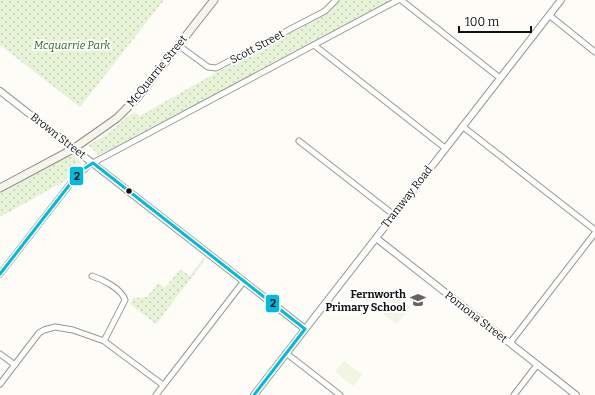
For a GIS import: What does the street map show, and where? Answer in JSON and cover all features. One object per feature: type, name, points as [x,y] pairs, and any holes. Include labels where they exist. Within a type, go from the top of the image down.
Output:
[{"type":"main road","name":"McQuarrie Street","points":[[74,148],[96,134],[128,108],[214,0]]},
{"type":"main road","points":[[0,188],[74,148]]},
{"type":"street","name":"Scott Street","points":[[178,45],[208,68],[216,68],[325,10],[336,0]]},
{"type":"street","points":[[0,274],[82,170],[398,0]]},
{"type":"street","points":[[401,0],[500,78]]},
{"type":"street","name":"Tramway Road","points":[[254,395],[561,0]]},
{"type":"street","points":[[549,15],[595,52]]},
{"type":"street","points":[[314,45],[445,148]]},
{"type":"street","name":"Brown Street","points":[[0,91],[305,329]]},
{"type":"street","points":[[462,126],[595,230]]},
{"type":"street","points":[[299,141],[394,215]]},
{"type":"street","points":[[510,343],[595,234]]},
{"type":"street","name":"Pomona Street","points":[[376,238],[576,395]]},
{"type":"street","points":[[92,276],[103,280],[121,294],[125,300],[104,341]]},
{"type":"street","points":[[156,395],[244,281]]},
{"type":"street","points":[[0,384],[39,333],[55,327],[73,330],[104,341],[163,385]]},
{"type":"street","points":[[286,353],[340,395]]},
{"type":"street","points":[[0,354],[15,365]]},
{"type":"street","points":[[514,395],[537,365]]},
{"type":"green space","name":"Mcquarrie Park","points":[[0,0],[164,0],[80,107],[0,45]]},
{"type":"green space","points":[[341,0],[392,0],[133,139],[99,155],[88,145],[103,137],[134,112],[140,116],[210,76],[330,12]]},
{"type":"green space","points":[[71,155],[81,162],[63,182],[0,217],[0,194]]},
{"type":"green space","points":[[203,258],[205,260],[156,324],[130,304],[133,298],[147,297],[158,283],[165,288],[180,269],[190,276]]},
{"type":"green space","points":[[392,294],[410,307],[397,324],[379,311]]},
{"type":"green space","points":[[344,361],[362,375],[353,386],[335,372]]},
{"type":"transit line","name":"2","points":[[0,274],[74,179],[82,170],[93,163],[305,329],[254,395]]},
{"type":"place","name":"Fernworth Primary School","points":[[418,300]]}]
